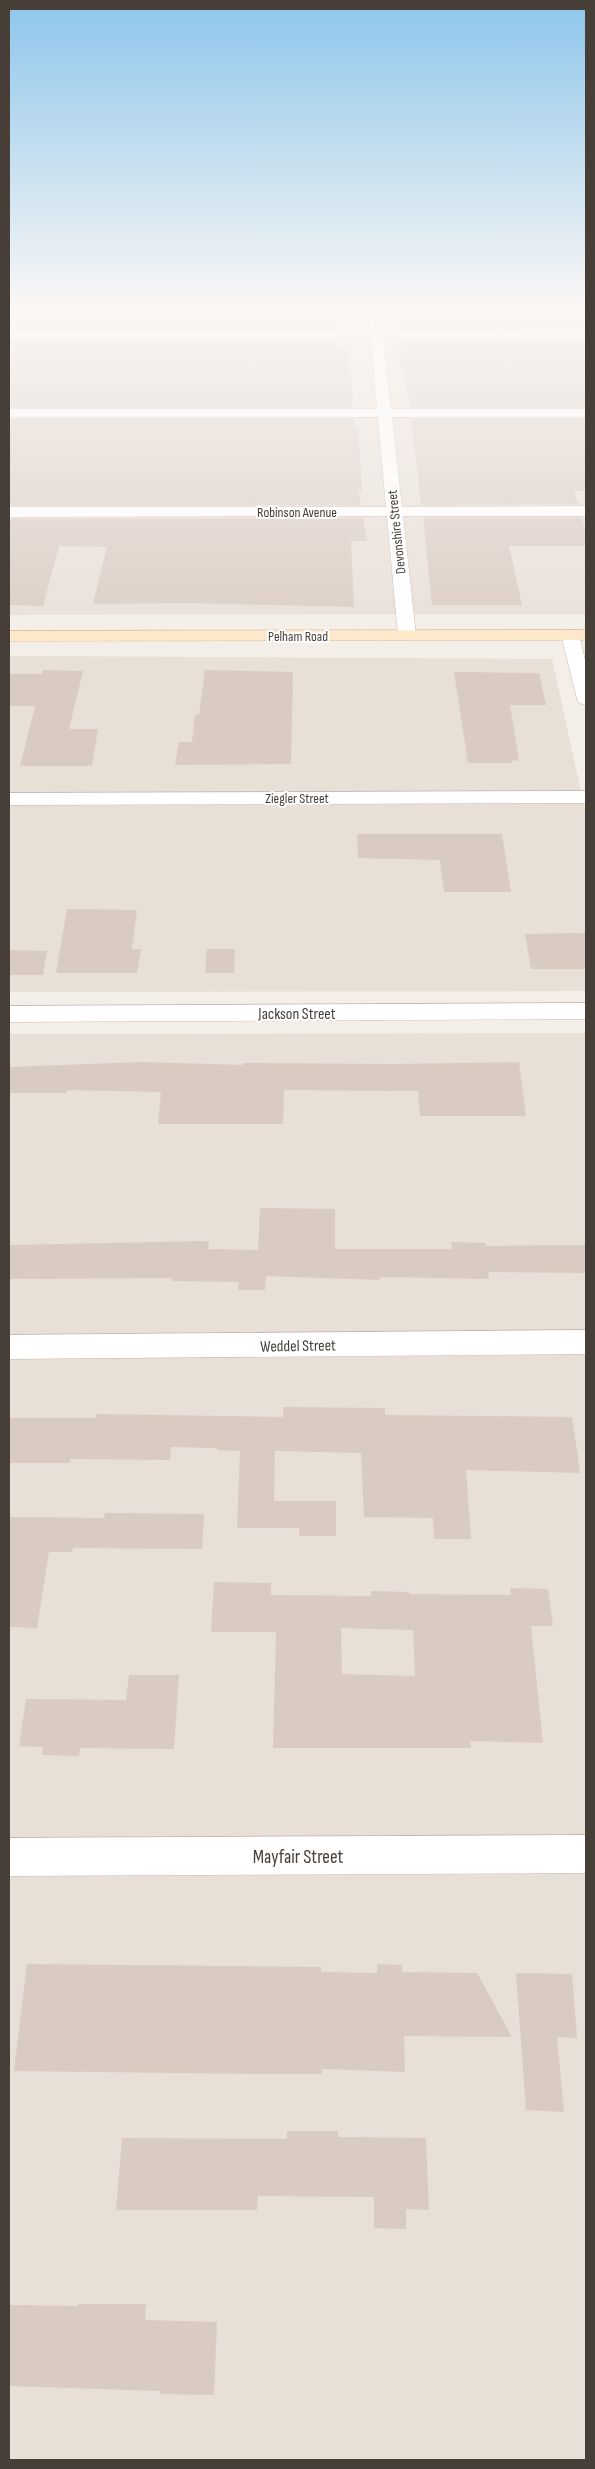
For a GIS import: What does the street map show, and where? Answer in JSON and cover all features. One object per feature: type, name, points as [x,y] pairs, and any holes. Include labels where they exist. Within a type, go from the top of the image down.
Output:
[{"type":"main road","name":"Pelham Road","points":[[9,636],[578,635]]},
{"type":"street","name":"Devonshire Street","points":[[386,424],[393,512],[407,636]]},
{"type":"street","name":"Robinson Avenue","points":[[9,512],[586,512]]},
{"type":"street","points":[[578,635],[586,699]]},
{"type":"street","name":"Ziegler Street","points":[[9,799],[586,797]]},
{"type":"street","name":"Jackson Street","points":[[9,1014],[586,1011]]},
{"type":"street","name":"Weddel Street","points":[[9,1347],[586,1342]]},
{"type":"street","name":"Mayfair Street","points":[[9,1857],[586,1854]]},
{"type":"shaded area","points":[[9,424],[586,424],[586,614],[9,615]]},
{"type":"shaded area","points":[[9,656],[552,659],[586,815],[586,991],[9,992]]},
{"type":"shaded area","points":[[586,1033],[586,2460],[9,2460],[9,1034]]},
{"type":"building","points":[[9,424],[355,424],[355,427],[358,427],[362,491],[358,491],[361,505],[9,505]]},
{"type":"building","points":[[412,424],[586,424],[586,491],[574,491],[578,504],[421,505]]},
{"type":"building","points":[[363,518],[367,541],[351,541],[354,607],[187,603],[93,604],[107,547],[59,546],[43,606],[9,605],[9,519]]},
{"type":"building","points":[[423,518],[582,518],[586,534],[586,546],[509,546],[522,605],[432,605]]},
{"type":"building","points":[[43,670],[83,671],[69,729],[98,729],[92,766],[20,766],[35,706],[9,706],[9,674],[42,674]]},
{"type":"building","points":[[205,670],[293,672],[291,764],[175,765],[179,742],[192,742],[195,715],[199,715]]},
{"type":"building","points":[[454,672],[539,673],[546,705],[510,705],[519,761],[511,760],[512,763],[468,763]]},
{"type":"building","points":[[357,834],[502,834],[511,892],[444,892],[440,860],[358,858]]},
{"type":"building","points":[[67,909],[137,910],[132,949],[141,949],[137,973],[56,973]]},
{"type":"building","points":[[586,933],[586,969],[531,969],[525,934]]},
{"type":"building","points":[[207,949],[235,949],[234,973],[205,973]]},
{"type":"building","points":[[9,950],[47,951],[43,975],[9,975]]},
{"type":"building","points":[[142,1062],[243,1065],[243,1063],[392,1064],[519,1062],[526,1116],[420,1116],[418,1091],[284,1090],[283,1124],[158,1124],[161,1092],[67,1090],[67,1093],[9,1093],[9,1067]]},
{"type":"building","points":[[260,1208],[335,1209],[335,1249],[452,1249],[451,1242],[486,1243],[486,1246],[586,1245],[586,1273],[488,1272],[489,1279],[380,1277],[381,1280],[266,1276],[265,1290],[238,1290],[239,1282],[172,1281],[172,1278],[9,1279],[9,1245],[209,1241],[208,1249],[258,1250]]},
{"type":"building","points":[[283,1407],[385,1408],[385,1415],[572,1417],[580,1473],[466,1470],[471,1539],[434,1539],[433,1518],[364,1517],[361,1453],[275,1451],[274,1501],[336,1501],[336,1536],[299,1536],[299,1528],[237,1528],[240,1451],[217,1450],[217,1448],[171,1447],[170,1460],[70,1459],[70,1463],[9,1463],[9,1418],[96,1418],[96,1414],[283,1417]]},
{"type":"building","points":[[105,1513],[204,1514],[202,1549],[73,1548],[72,1552],[49,1552],[37,1628],[9,1627],[9,1517],[104,1518]]},
{"type":"building","points":[[214,1582],[271,1583],[271,1595],[371,1596],[371,1591],[409,1592],[409,1594],[511,1595],[510,1588],[548,1589],[553,1626],[531,1626],[543,1743],[470,1741],[471,1748],[273,1748],[276,1632],[211,1632]],"holes":[[[341,1628],[413,1630],[415,1676],[342,1674]]]},
{"type":"building","points":[[129,1675],[179,1675],[174,1749],[80,1748],[79,1756],[42,1755],[43,1747],[19,1746],[26,1699],[126,1700]]},
{"type":"building","points":[[27,1964],[321,1967],[321,1972],[377,1973],[377,1964],[402,1965],[402,1972],[477,1973],[512,2037],[404,2036],[405,2072],[322,2069],[322,2074],[14,2071]]},
{"type":"building","points":[[516,1973],[572,1974],[577,2038],[557,2037],[564,2112],[526,2110]]},
{"type":"building","points":[[287,2131],[338,2131],[338,2137],[426,2138],[429,2210],[406,2209],[406,2229],[374,2228],[374,2197],[258,2196],[257,2210],[116,2210],[122,2138],[287,2139]]},
{"type":"building","points":[[78,2304],[146,2304],[145,2320],[217,2322],[214,2395],[160,2394],[161,2391],[9,2386],[9,2305],[77,2306]]}]
